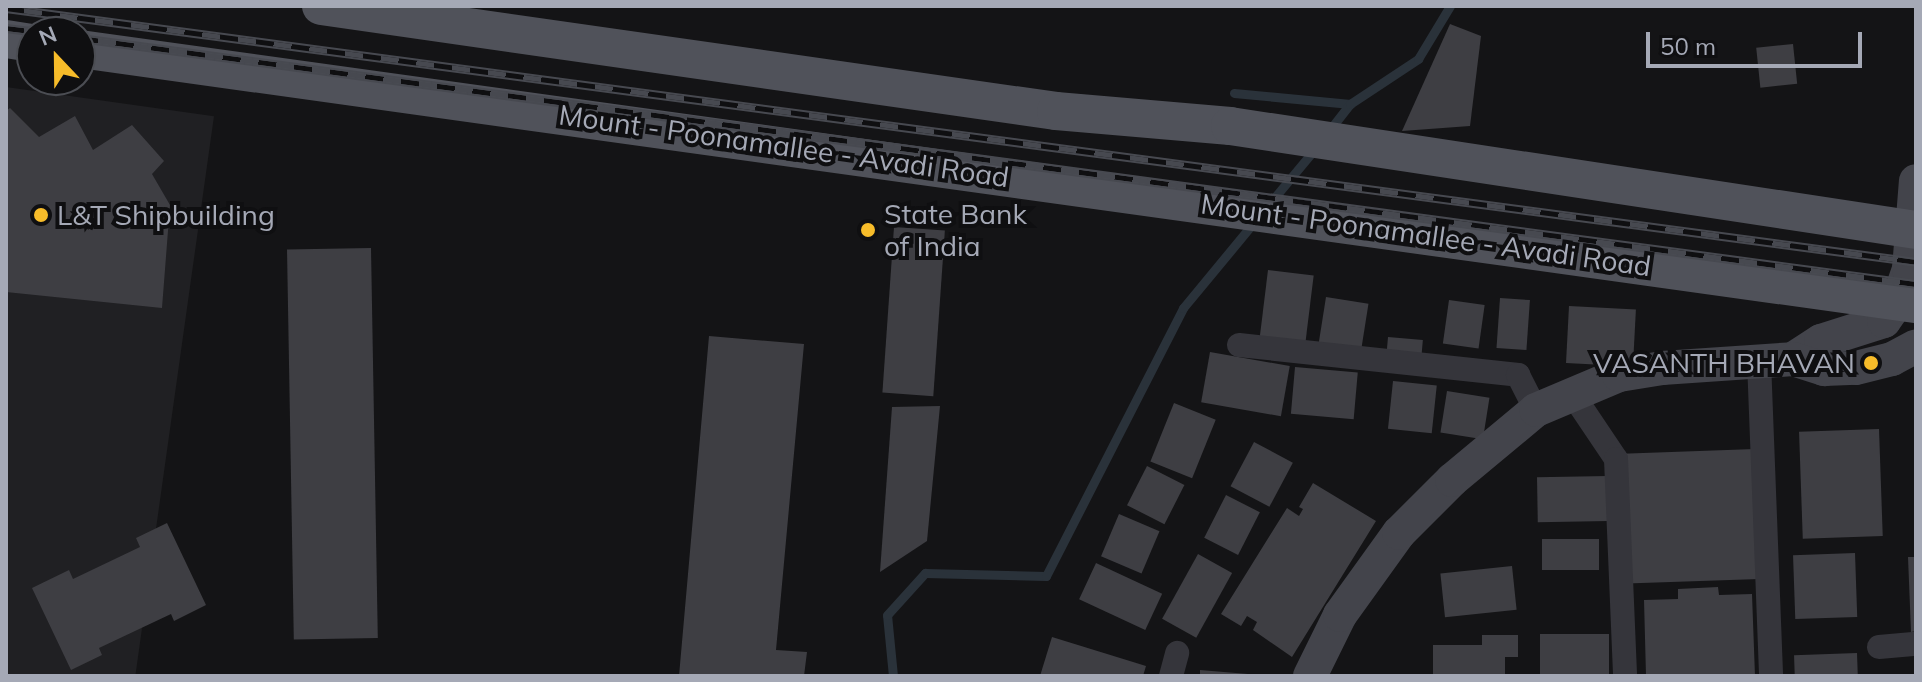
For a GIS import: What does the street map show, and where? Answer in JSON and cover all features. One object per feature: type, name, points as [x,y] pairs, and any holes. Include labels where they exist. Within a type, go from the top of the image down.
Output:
[{"type":"main road","points":[[321,6],[1056,111],[1230,126],[1914,230]]},
{"type":"main road","name":"Mount - Poonamallee - Avadi Road","points":[[96,51],[1205,204],[1313,223],[1907,302]]},
{"type":"main road","points":[[1793,359],[1821,341],[1884,321],[1907,302],[1916,181]]},
{"type":"main road","points":[[1310,676],[1340,615],[1399,533],[1452,480],[1536,410],[1634,373],[1793,359],[1824,369],[1856,368],[1892,359],[1916,346]]},
{"type":"street","points":[[1239,345],[1518,375],[1536,410]]},
{"type":"street","points":[[1759,361],[1771,676]]},
{"type":"street","points":[[1573,395],[1616,459],[1625,676]]},
{"type":"street","points":[[1879,647],[1916,644]]},
{"type":"shaded area","points":[[6,87],[16,88],[16,96],[70,96],[214,116],[135,676],[6,676]]},
{"type":"building","points":[[1450,24],[1481,36],[1470,126],[1402,131]]},
{"type":"building","points":[[1793,44],[1797,84],[1760,88],[1756,48]]},
{"type":"building","points":[[10,108],[39,137],[75,116],[93,150],[132,125],[164,161],[152,174],[170,205],[162,308],[6,292],[6,111]]},
{"type":"building","points":[[894,227],[945,231],[933,396],[882,393]]},
{"type":"building","points":[[371,248],[378,638],[294,639],[287,249]]},
{"type":"building","points":[[1268,270],[1314,276],[1305,347],[1259,341]]},
{"type":"building","points":[[1326,297],[1368,304],[1361,351],[1318,344]]},
{"type":"building","points":[[1500,298],[1530,300],[1526,350],[1497,348]]},
{"type":"building","points":[[1449,300],[1485,305],[1479,349],[1443,344]]},
{"type":"building","points":[[1569,306],[1636,310],[1633,366],[1566,363]]},
{"type":"building","points":[[709,336],[804,344],[776,650],[807,652],[804,676],[679,676]]},
{"type":"building","points":[[1388,337],[1423,340],[1421,356],[1387,353]]},
{"type":"building","points":[[1210,352],[1290,366],[1281,416],[1201,402]]},
{"type":"building","points":[[1295,367],[1358,372],[1354,419],[1291,414]]},
{"type":"building","points":[[1393,381],[1437,386],[1432,433],[1388,429]]},
{"type":"building","points":[[1447,391],[1489,398],[1483,439],[1440,432]]},
{"type":"building","points":[[1174,403],[1216,420],[1192,478],[1150,461]]},
{"type":"building","points":[[940,406],[927,541],[880,572],[892,407]]},
{"type":"building","points":[[1879,429],[1883,536],[1803,539],[1799,432]]},
{"type":"building","points":[[1254,442],[1293,463],[1269,507],[1231,486]]},
{"type":"building","points":[[1755,449],[1760,579],[1627,584],[1622,454]]},
{"type":"building","points":[[1147,466],[1184,485],[1164,524],[1127,505]]},
{"type":"building","points":[[1608,476],[1609,521],[1538,522],[1537,477]]},
{"type":"building","points":[[1313,483],[1376,521],[1292,657],[1253,630],[1257,622],[1247,616],[1241,626],[1221,614],[1287,508],[1299,516],[1303,509],[1299,507]]},
{"type":"building","points":[[1226,495],[1260,512],[1238,555],[1204,538]]},
{"type":"building","points":[[1119,514],[1160,531],[1142,574],[1101,556]]},
{"type":"building","points":[[167,523],[206,605],[174,621],[171,614],[99,648],[102,655],[71,670],[32,588],[69,570],[73,579],[140,547],[136,538]]},
{"type":"building","points":[[1542,539],[1599,539],[1599,570],[1542,570]]},
{"type":"building","points":[[1855,553],[1857,617],[1795,619],[1793,555]]},
{"type":"building","points":[[1198,554],[1232,573],[1196,638],[1162,619]]},
{"type":"building","points":[[1908,557],[1916,557],[1916,631],[1911,632]]},
{"type":"building","points":[[1096,563],[1162,594],[1145,630],[1079,599]]},
{"type":"building","points":[[1512,566],[1517,610],[1445,617],[1440,574]]},
{"type":"building","points":[[1718,587],[1719,595],[1752,594],[1755,676],[1646,676],[1644,600],[1678,599],[1678,589]]},
{"type":"building","points":[[1540,634],[1609,634],[1609,676],[1540,676]]},
{"type":"building","points":[[1482,635],[1518,635],[1518,657],[1505,657],[1505,676],[1433,676],[1433,645],[1482,645]]},
{"type":"building","points":[[1052,637],[1146,666],[1143,676],[1040,676]]},
{"type":"building","points":[[1857,653],[1858,676],[1795,676],[1794,655]]},
{"type":"building","points":[[1200,670],[1248,674],[1248,676],[1200,676]]},
{"type":"waterway","points":[[1328,132],[1350,104],[1418,59],[1450,6]]},
{"type":"waterway","points":[[1234,93],[1350,104]]},
{"type":"waterway","points":[[1270,203],[1314,150]]},
{"type":"waterway","points":[[893,676],[887,615],[925,573],[1046,576],[1183,308],[1255,221]]},
{"type":"railway","points":[[6,8],[1916,262]]},
{"type":"railway","points":[[6,28],[16,29]]},
{"type":"railway","points":[[96,40],[1916,284]]},
{"type":"place","name":"L&T Shipbuilding","points":[[41,215]]},
{"type":"place","name":"State Bank of India","points":[[868,230]]},
{"type":"place","name":"VASANTH BHAVAN","points":[[1871,363]]}]
